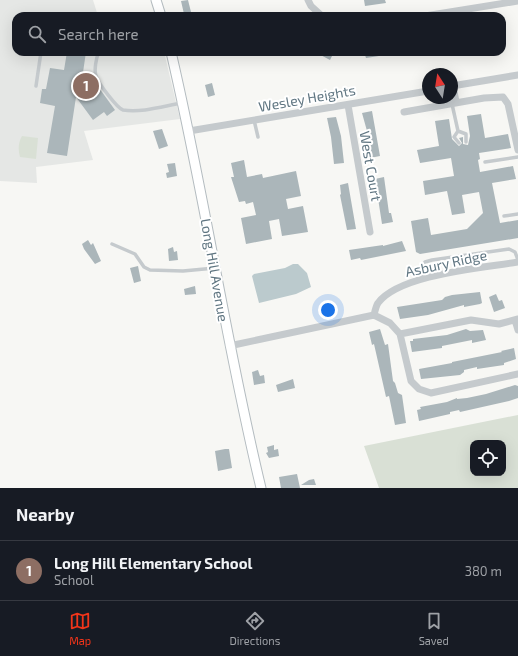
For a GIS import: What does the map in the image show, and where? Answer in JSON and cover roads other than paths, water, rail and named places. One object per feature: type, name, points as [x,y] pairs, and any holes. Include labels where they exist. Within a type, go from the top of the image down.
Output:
[{"type":"street","points":[[156,0],[160,12]]},
{"type":"street","points":[[308,0],[311,6],[318,12]]},
{"type":"street","points":[[450,12],[518,1]]},
{"type":"street","name":"Long Hill Avenue","points":[[172,56],[189,131],[229,346],[261,488]]},
{"type":"street","points":[[458,85],[518,75]]},
{"type":"street","name":"Wesley Heights","points":[[189,131],[422,92]]},
{"type":"street","points":[[458,102],[496,96],[503,97],[508,104],[518,150]]},
{"type":"street","points":[[404,112],[448,104]]},
{"type":"street","name":"West Court","points":[[348,105],[370,232]]},
{"type":"street","name":"Asbury Ridge","points":[[374,315],[378,304],[392,290],[422,280],[518,261]]},
{"type":"street","points":[[229,346],[374,315],[390,323],[400,334],[411,381],[419,389],[431,393],[518,374]]},
{"type":"street","points":[[400,334],[472,320],[499,324],[517,320],[518,330]]},
{"type":"lane","points":[[36,86],[40,56]]},
{"type":"lane","points":[[97,56],[95,75],[115,104],[122,110],[145,110],[182,103]]},
{"type":"lane","points":[[454,104],[458,131],[454,138],[459,143]]},
{"type":"lane","points":[[254,120],[258,137]]},
{"type":"lane","points":[[458,131],[466,134],[466,142]]},
{"type":"lane","points":[[485,162],[518,157]]},
{"type":"lane","points":[[504,216],[518,214]]},
{"type":"lane","points":[[112,244],[134,254],[144,267],[150,270],[183,271],[214,268]]},
{"type":"lane","points":[[422,280],[422,266],[425,262],[432,260],[509,249],[515,252],[518,261]]},
{"type":"place","name":"Long Hill Elementary School","points":[[86,86]]}]
